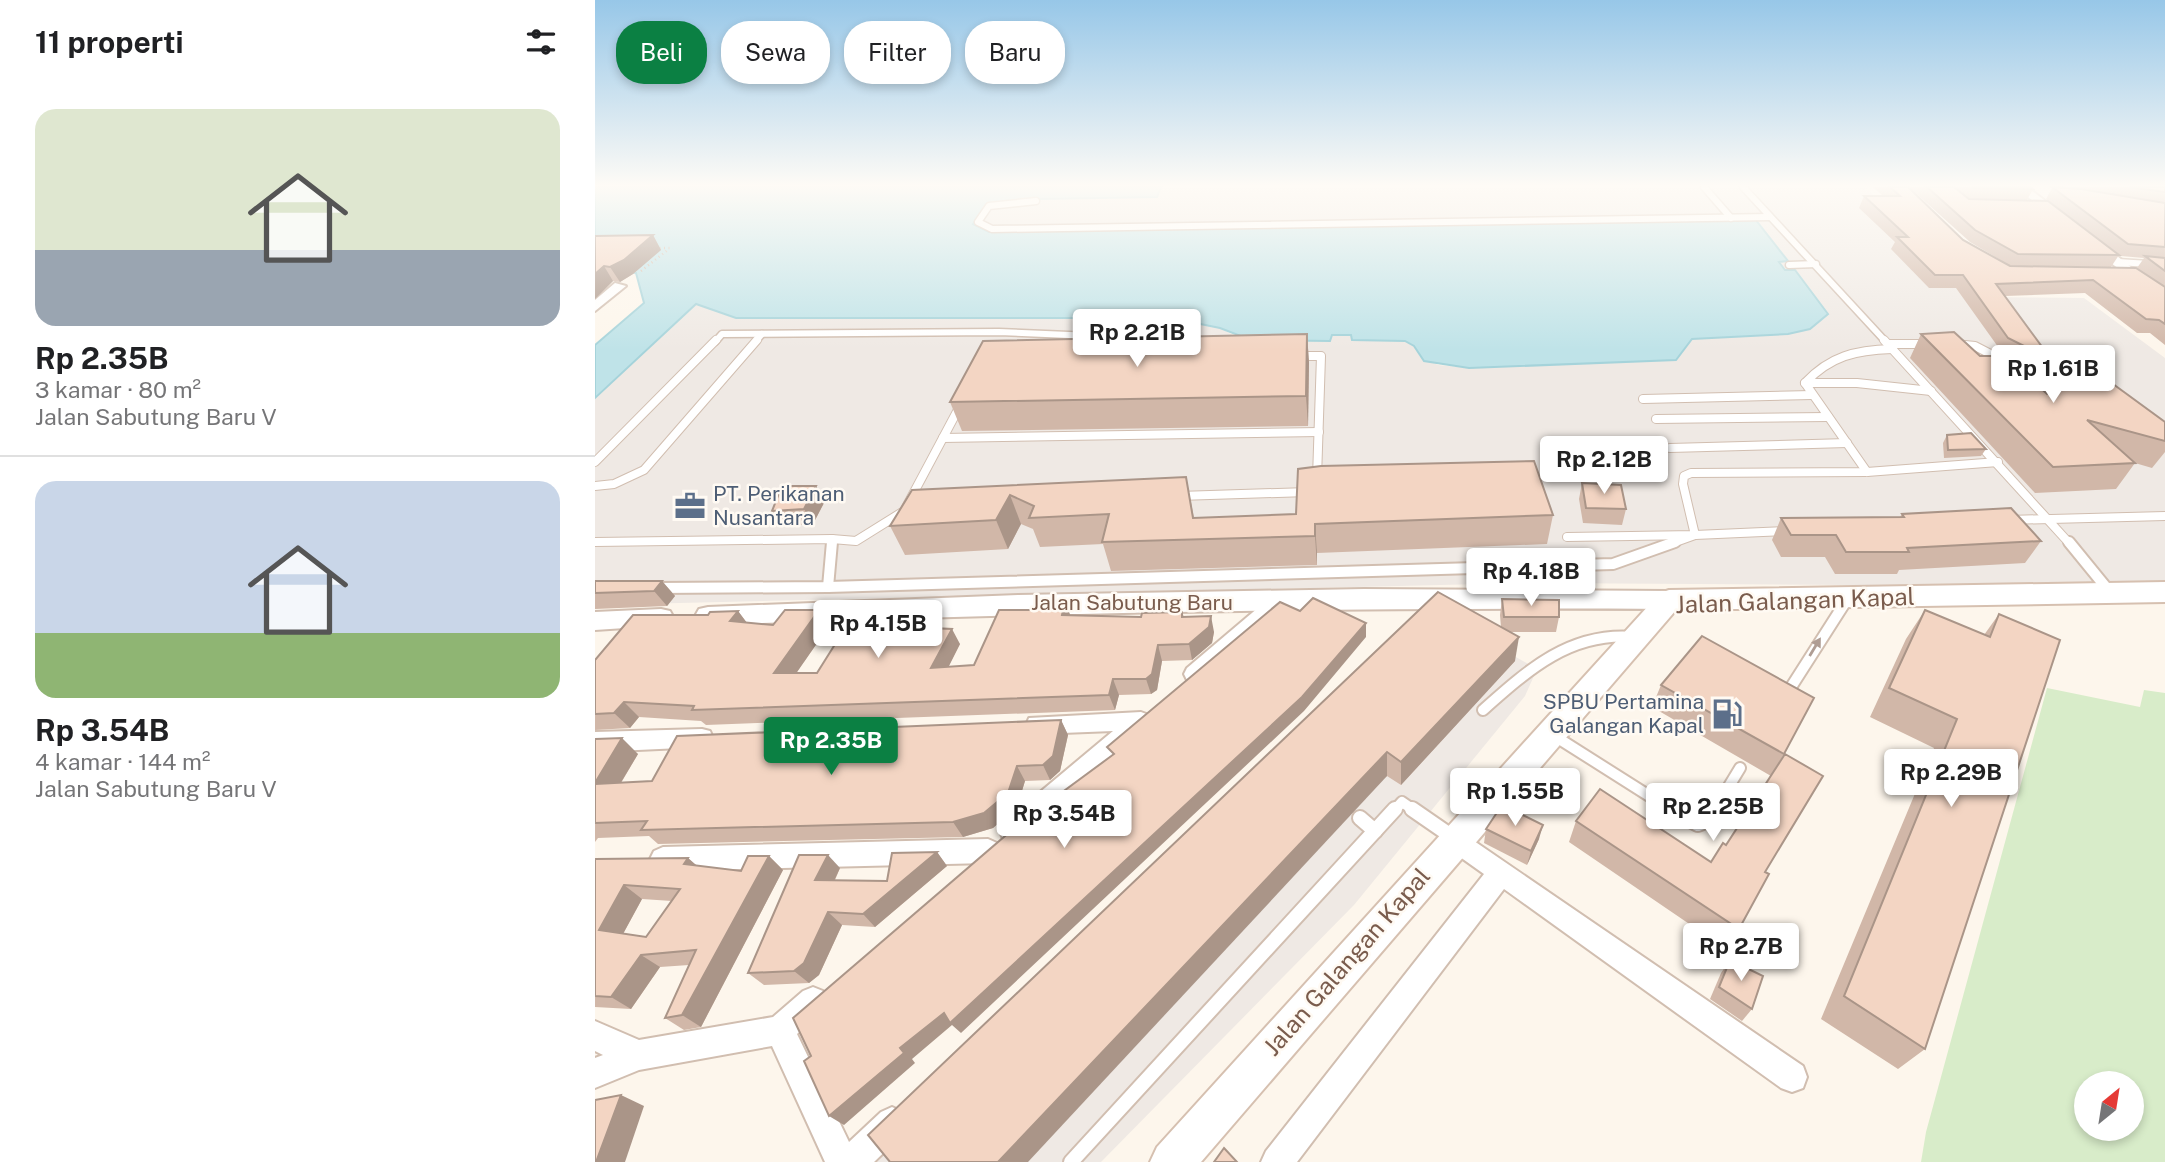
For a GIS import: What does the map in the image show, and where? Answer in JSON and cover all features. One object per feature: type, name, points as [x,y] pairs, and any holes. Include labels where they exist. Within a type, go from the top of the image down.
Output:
[{"type":"main road","name":"Jalan Galangan Kapal","points":[[1172,1162],[1669,600],[2165,592]]},
{"type":"street","points":[[2090,241],[2159,290],[2165,300]]},
{"type":"street","points":[[2106,273],[2133,274]]},
{"type":"street","points":[[595,307],[620,286]]},
{"type":"street","points":[[1416,622],[1441,597]]},
{"type":"street","name":"Jalan Sabutung Baru","points":[[595,621],[1018,604],[1441,597],[1669,600]]},
{"type":"street","points":[[1181,687],[1279,601]]},
{"type":"street","points":[[957,878],[1161,704]]},
{"type":"street","points":[[1018,726],[1141,721]]},
{"type":"street","points":[[595,742],[718,737]]},
{"type":"street","points":[[1455,839],[1792,1077]]},
{"type":"street","points":[[636,859],[988,851]]},
{"type":"street","points":[[1276,1162],[1501,872]]},
{"type":"street","points":[[595,1073],[639,1055],[780,1030],[832,985]]},
{"type":"street","points":[[780,1030],[842,1162]]},
{"type":"street","points":[[595,1036],[639,1055]]},
{"type":"street","points":[[851,1162],[912,1104]]},
{"type":"lane","points":[[1793,241],[2049,518],[2111,593]]},
{"type":"lane","points":[[2118,262],[2165,265]]},
{"type":"lane","points":[[1789,265],[1816,264]]},
{"type":"lane","points":[[993,344],[999,332]]},
{"type":"lane","points":[[595,462],[722,334],[999,332],[1161,338],[1171,342]]},
{"type":"lane","points":[[595,486],[614,484],[644,470],[762,334]]},
{"type":"lane","points":[[1805,383],[1822,363],[1855,350],[1890,346],[1967,345],[1983,349],[2015,366]]},
{"type":"lane","points":[[1164,497],[1317,491],[1321,356],[1295,356]]},
{"type":"lane","points":[[1805,383],[1857,383],[1931,391]]},
{"type":"lane","points":[[1805,383],[1867,472]]},
{"type":"lane","points":[[595,542],[856,541],[904,511],[968,391]]},
{"type":"lane","points":[[1643,399],[1812,395]]},
{"type":"lane","points":[[1656,419],[1828,417]]},
{"type":"lane","points":[[943,438],[1319,432]]},
{"type":"lane","points":[[1670,449],[1847,443]]},
{"type":"lane","points":[[1695,535],[1683,484],[1684,476],[1691,473],[1867,472],[1998,463]]},
{"type":"lane","points":[[1995,521],[2165,516]]},
{"type":"lane","points":[[1567,537],[1804,530]]},
{"type":"lane","points":[[650,589],[828,587],[1613,564],[1695,535]]},
{"type":"lane","points":[[828,587],[832,539]]},
{"type":"lane","points":[[1784,698],[1848,597]]},
{"type":"lane","points":[[1483,710],[1520,676],[1584,640],[1596,636],[1637,636]]},
{"type":"lane","points":[[1549,733],[1658,803],[1697,824],[1708,820],[1740,768]]},
{"type":"lane","points":[[1071,1162],[1402,802],[1455,839]]},
{"type":"lane","points":[[1360,818],[1375,831]]},
{"type":"path","points":[[641,271],[670,248],[645,249]]},
{"type":"shaded area","points":[[1243,241],[1918,241],[1973,297],[2084,298],[2165,358],[2165,587],[1530,583],[595,605],[595,398],[696,304],[736,318],[1171,318],[1220,328],[1233,335],[1277,341],[1330,341],[1331,335],[1352,335],[1352,340],[1405,341],[1414,346],[1420,356],[1438,365],[1469,368],[1676,360],[1691,339],[1788,334],[1795,271],[1785,271],[1778,261],[1787,261]]},
{"type":"shaded area","points":[[1435,611],[1537,669],[1525,696],[1354,905],[1101,1162],[850,1162]]},
{"type":"green space","points":[[2047,688],[2140,707],[2144,690],[2165,693],[2165,1162],[1921,1162],[1926,1132]]},
{"type":"water","points":[[595,241],[1772,241],[1788,261],[1779,262],[1785,270],[1795,270],[1828,314],[1810,329],[1788,334],[1692,339],[1676,360],[1469,368],[1424,361],[1414,346],[1405,341],[1352,340],[1351,335],[1332,335],[1330,341],[1251,340],[1220,328],[1171,318],[736,318],[696,304],[595,398],[595,345],[644,303],[636,273],[595,269]]},
{"type":"building","points":[[595,241],[646,241],[624,260],[610,267],[604,266],[595,274]]},
{"type":"building","points":[[1901,241],[1965,241],[2010,266],[2136,268],[2165,287],[2165,324],[2159,320],[2146,319],[2093,280],[1996,284],[2048,355],[2008,338],[1963,275],[1935,275]]},
{"type":"building","points":[[1995,241],[2101,241],[2119,255],[2018,254]]},
{"type":"building","points":[[2124,241],[2165,241],[2165,247],[2128,244]]},
{"type":"building","points":[[2145,256],[2165,258],[2165,271]]},
{"type":"building","points":[[1954,332],[1980,356],[2007,356],[2047,394],[2058,384],[2031,349],[2085,370],[2100,385],[2113,384],[2165,422],[2165,441],[2087,420],[2135,463],[2053,467],[1921,334]]},
{"type":"building","points":[[1307,334],[1306,396],[950,402],[983,341]]},
{"type":"building","points":[[1971,433],[1986,449],[1948,450],[1947,435]]},
{"type":"building","points":[[1534,461],[1553,515],[1315,524],[1315,536],[1102,542],[1109,514],[1029,518],[1034,506],[1010,495],[996,520],[890,526],[912,490],[1186,477],[1193,518],[1296,514],[1298,469],[1321,466]]},
{"type":"building","points":[[1582,483],[1621,485],[1626,509],[1586,508]]},
{"type":"building","points":[[782,486],[816,486],[804,509],[772,511]]},
{"type":"building","points":[[2011,508],[2041,541],[1907,548],[1909,552],[1846,552],[1836,535],[1791,535],[1781,518],[1904,517],[1902,514]]},
{"type":"building","points":[[595,581],[662,581],[654,591],[595,593]]},
{"type":"building","points":[[1438,592],[1519,637],[1401,762],[1387,752],[998,1162],[890,1162],[868,1135]]},
{"type":"building","points":[[1313,598],[1366,623],[1302,697],[950,1023],[944,1013],[900,1048],[904,1053],[829,1116],[804,1061],[811,1056],[793,1018],[1019,824],[1114,754],[1107,747],[1280,602],[1300,611]]},
{"type":"building","points":[[1502,599],[1559,600],[1559,617],[1504,617]]},
{"type":"building","points":[[1065,601],[1062,615],[1141,617],[1142,613],[1182,612],[1182,617],[1211,616],[1209,627],[1189,644],[1158,645],[1152,674],[1146,679],[1113,679],[1109,695],[692,710],[694,706],[624,702],[614,713],[595,714],[595,660],[633,615],[708,615],[710,612],[738,611],[730,621],[773,625],[785,610],[819,610],[774,673],[817,673],[849,622],[889,623],[895,612],[918,612],[910,627],[952,629],[931,668],[974,665],[999,610],[1036,610],[1038,602]]},
{"type":"building","points":[[1925,610],[1990,637],[1999,614],[2060,640],[1925,1049],[1844,996],[1957,719],[1889,688]]},
{"type":"building","points":[[1702,636],[1814,698],[1784,754],[1661,685]]},
{"type":"building","points":[[1061,720],[1053,756],[1043,765],[1017,766],[1008,793],[984,813],[953,822],[641,830],[647,821],[595,823],[595,784],[652,781],[677,736]]},
{"type":"building","points":[[622,738],[595,783],[595,739]]},
{"type":"building","points":[[1785,754],[1823,776],[1765,872],[1769,874],[1739,929],[1576,821],[1600,789],[1711,862],[1723,843],[1726,845]]},
{"type":"building","points":[[1502,805],[1543,825],[1531,851],[1486,829]]},
{"type":"building","points":[[937,852],[863,914],[828,912],[804,963],[794,971],[748,973],[799,855],[828,855],[815,880],[887,881],[892,853]]},
{"type":"building","points":[[748,856],[769,856],[682,1015],[665,1018],[696,950],[641,955],[611,997],[595,996],[595,859],[688,858],[684,864],[741,871]],"holes":[[[624,885],[680,889],[646,937],[599,930]]]},
{"type":"building","points":[[1730,960],[1763,976],[1752,1009],[1719,987]]},
{"type":"building","points":[[621,1095],[596,1162],[595,1162],[595,1100]]},
{"type":"building","points":[[1224,1148],[1237,1162],[1214,1162]]},
{"type":"place","name":"PT. Perikanan Nusantara","points":[[690,506]]},
{"type":"place","name":"SPBU Pertamina Galangan Kapal","points":[[1727,714]]}]
